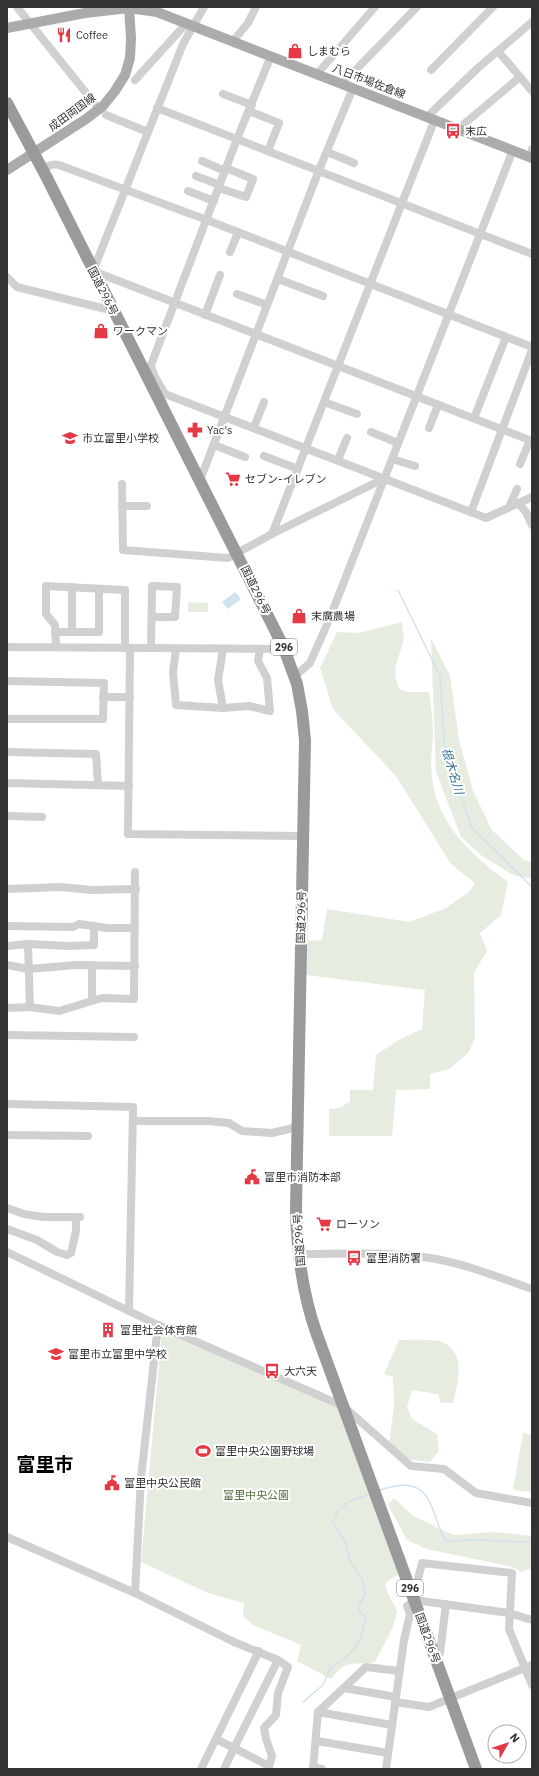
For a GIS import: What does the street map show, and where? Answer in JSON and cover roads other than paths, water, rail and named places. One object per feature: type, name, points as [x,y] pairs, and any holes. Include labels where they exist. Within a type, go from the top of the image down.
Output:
[{"type":"highway","name":"国道296号","points":[[7,103],[43,170],[114,311],[156,386],[199,479],[238,553],[283,646],[295,676],[302,711],[305,740],[296,1210],[299,1254],[304,1292],[309,1313],[476,1769]]},
{"type":"main road","points":[[7,28],[29,24],[82,10],[129,8]]},
{"type":"main road","name":"八日市場佐倉線","points":[[129,8],[157,12],[189,26],[233,41],[513,150],[532,154]]},
{"type":"main road","name":"成田両国線","points":[[7,170],[103,106],[116,91],[125,75],[130,58],[131,38],[129,8]]},
{"type":"street","points":[[17,7],[29,24],[95,104]]},
{"type":"street","points":[[135,80],[189,26],[204,7]]},
{"type":"street","points":[[233,41],[248,23],[256,7]]},
{"type":"street","points":[[342,84],[418,7]]},
{"type":"street","points":[[431,70],[493,7]]},
{"type":"street","points":[[317,74],[369,9]]},
{"type":"street","points":[[272,534],[433,124],[431,113],[498,51],[532,22]]},
{"type":"street","points":[[189,26],[94,271],[531,440],[520,464]]},
{"type":"street","points":[[498,51],[531,89]]},
{"type":"street","points":[[271,56],[237,139],[151,365],[156,386],[165,394],[254,427],[486,518],[532,497]]},
{"type":"street","points":[[458,129],[520,77]]},
{"type":"street","points":[[199,479],[214,445],[319,170],[353,88]]},
{"type":"street","points":[[223,94],[278,123],[268,151]]},
{"type":"street","points":[[157,108],[532,254]]},
{"type":"street","points":[[106,115],[148,132]]},
{"type":"street","points":[[295,676],[304,675],[313,666],[318,658],[329,620],[513,150]]},
{"type":"street","points":[[327,152],[354,163]]},
{"type":"street","points":[[196,176],[246,197],[253,179],[202,161]]},
{"type":"street","points":[[43,170],[55,164],[125,189],[532,347]]},
{"type":"street","points":[[188,190],[214,201]]},
{"type":"street","points":[[230,252],[238,232]]},
{"type":"street","points":[[205,315],[220,275]]},
{"type":"street","points":[[7,277],[21,289],[114,311]]},
{"type":"street","points":[[278,279],[322,296]]},
{"type":"street","points":[[237,294],[267,305]]},
{"type":"street","points":[[474,418],[506,337]]},
{"type":"street","points":[[471,512],[532,350]]},
{"type":"street","points":[[254,427],[264,402]]},
{"type":"street","points":[[324,402],[357,414]]},
{"type":"street","points":[[429,428],[438,405]]},
{"type":"street","points":[[371,432],[398,442]]},
{"type":"street","points":[[338,460],[347,438]]},
{"type":"street","points":[[214,445],[245,457]]},
{"type":"street","points":[[264,456],[298,469]]},
{"type":"street","points":[[392,459],[415,466]]},
{"type":"street","points":[[122,484],[123,550],[228,558],[272,534],[385,478]]},
{"type":"street","points":[[509,508],[517,489]]},
{"type":"street","points":[[518,503],[526,512],[532,525]]},
{"type":"street","points":[[122,506],[147,506]]},
{"type":"street","points":[[56,647],[55,625],[46,614],[46,586],[125,590],[130,697],[128,834],[302,836]]},
{"type":"street","points":[[151,648],[152,586],[177,587],[174,617],[152,617]]},
{"type":"street","points":[[72,587],[72,632]]},
{"type":"street","points":[[55,632],[99,632],[99,589]]},
{"type":"street","points":[[7,647],[278,649],[283,646]]},
{"type":"street","points":[[176,648],[174,672],[176,705],[223,708],[249,706],[270,711],[267,678],[258,662],[260,649]]},
{"type":"street","points":[[223,649],[218,680],[223,708]]},
{"type":"street","points":[[7,681],[104,683],[103,719],[7,719]]},
{"type":"street","points":[[104,697],[130,697]]},
{"type":"street","points":[[7,752],[96,754],[98,785]]},
{"type":"street","points":[[7,784],[129,786]]},
{"type":"street","points":[[7,816],[42,817]]},
{"type":"street","points":[[7,1008],[30,1007],[59,1011],[102,998],[134,999],[135,872]]},
{"type":"street","points":[[7,889],[61,887],[92,890],[136,889]]},
{"type":"street","points":[[7,926],[73,927],[79,924],[107,928],[135,928]]},
{"type":"street","points":[[7,946],[28,944],[69,946],[94,945],[94,926]]},
{"type":"street","points":[[28,944],[30,1007]]},
{"type":"street","points":[[7,966],[28,969],[76,965],[135,966]]},
{"type":"street","points":[[92,965],[92,1000]]},
{"type":"street","points":[[7,1035],[134,1037]]},
{"type":"street","points":[[7,1104],[133,1107],[134,1120],[129,1311]]},
{"type":"street","points":[[134,1120],[208,1121],[229,1123],[242,1131],[272,1133],[297,1127]]},
{"type":"street","points":[[7,1135],[88,1136]]},
{"type":"street","points":[[7,1206],[24,1214],[53,1218],[78,1217],[74,1246],[71,1253],[67,1255],[57,1252],[37,1240],[7,1229]]},
{"type":"street","points":[[7,1252],[158,1325],[343,1406],[411,1466],[444,1469],[476,1493],[532,1502]]},
{"type":"street","points":[[299,1254],[397,1254],[434,1259],[466,1266],[532,1289]]},
{"type":"street","points":[[134,1593],[141,1478],[158,1325]]},
{"type":"street","points":[[7,1537],[134,1593],[211,1631],[278,1660],[288,1667],[278,1693],[276,1715],[264,1728],[272,1756],[270,1768],[216,1739]]},
{"type":"street","points":[[410,1588],[416,1583],[422,1563],[512,1573],[508,1629],[528,1667],[532,1685]]},
{"type":"street","points":[[386,1769],[399,1671],[410,1614],[407,1606],[414,1600],[509,1613],[532,1620]]},
{"type":"street","points":[[434,1655],[440,1653],[446,1604]]},
{"type":"street","points":[[201,1769],[259,1651]]},
{"type":"street","points":[[226,1768],[234,1748],[278,1660]]},
{"type":"street","points":[[316,1768],[318,1712],[366,1667],[399,1671]]},
{"type":"street","points":[[344,1688],[429,1707],[528,1667]]},
{"type":"street","points":[[318,1712],[392,1725]]},
{"type":"street","points":[[317,1741],[388,1753]]},
{"type":"water","points":[[235,592],[241,599],[228,609],[222,602]]},
{"type":"waterway","name":"根木名川","points":[[398,590],[440,676],[445,753],[472,828],[532,887]]},
{"type":"waterway","points":[[380,1490],[397,1486],[410,1486],[419,1489],[426,1496],[431,1505],[445,1541],[477,1540],[532,1542]]},
{"type":"waterway","points":[[303,1702],[323,1685],[331,1667],[346,1657],[355,1648],[361,1638],[366,1617],[359,1611],[359,1604],[365,1596],[364,1587],[362,1579],[350,1561],[345,1541],[333,1523],[338,1511],[347,1503],[370,1494]]},
{"type":"place","name":"Coffee","points":[[64,35]]},
{"type":"place","name":"しまむら","points":[[295,51]]},
{"type":"place","name":"末広","points":[[453,131]]},
{"type":"place","name":"ワークマン","points":[[101,331]]},
{"type":"place","name":"Yac's","points":[[195,430]]},
{"type":"place","name":"市立富里小学校","points":[[70,438]]},
{"type":"place","name":"セブン-イレブン","points":[[233,479]]},
{"type":"place","name":"末廣農場","points":[[299,616]]},
{"type":"place","name":"富里市消防本部","points":[[252,1177]]},
{"type":"place","name":"ローソン","points":[[324,1224]]},
{"type":"place","name":"富里消防署","points":[[354,1258]]},
{"type":"place","name":"富里社会体育館","points":[[108,1330]]},
{"type":"place","name":"富里市立富里中学校","points":[[56,1354]]},
{"type":"place","name":"大六天","points":[[272,1371]]},
{"type":"place","name":"富里中央公園野球場","points":[[203,1451]]},
{"type":"place","name":"富里中央公民館","points":[[112,1483]]},
{"type":"district","name":"富里市","points":[[45,1464]]},
{"type":"park label","name":"富里中央公園","points":[[256,1495]]}]
